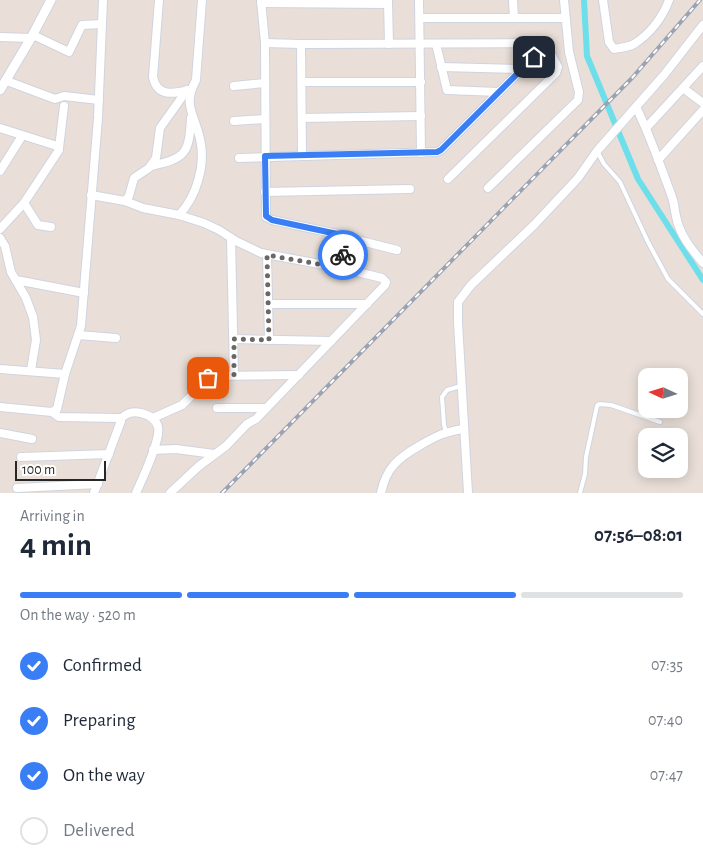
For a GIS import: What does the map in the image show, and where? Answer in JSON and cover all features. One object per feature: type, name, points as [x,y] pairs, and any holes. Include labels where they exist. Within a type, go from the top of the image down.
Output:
[{"type":"street","points":[[0,90],[7,81],[52,0]]},
{"type":"street","points":[[0,407],[52,412],[57,409],[65,374],[81,326],[98,100],[102,0]]},
{"type":"street","points":[[159,0],[154,85],[163,92],[172,93],[189,90]]},
{"type":"street","points":[[151,166],[157,156],[160,128],[196,80],[202,0]]},
{"type":"street","points":[[420,0],[421,153]]},
{"type":"street","points":[[513,0],[514,18]]},
{"type":"street","points":[[488,188],[578,100],[579,92],[569,52],[564,0]]},
{"type":"street","points":[[603,0],[609,42],[614,49],[633,45],[653,28],[664,13],[669,0]]},
{"type":"street","points":[[389,44],[388,2],[261,2],[265,43],[265,156],[266,212],[268,219],[397,250]]},
{"type":"street","points":[[420,18],[565,18]]},
{"type":"street","points":[[0,37],[32,37],[68,52],[82,25],[102,24]]},
{"type":"street","points":[[468,493],[463,429],[458,302],[471,285],[534,226],[572,185],[597,151],[664,75],[703,25]]},
{"type":"street","points":[[265,43],[540,43],[546,45],[558,67],[556,73],[448,179]]},
{"type":"street","points":[[302,44],[302,156]]},
{"type":"street","points":[[436,44],[447,90],[499,92]]},
{"type":"street","points":[[239,158],[430,153],[441,150],[546,45]]},
{"type":"street","points":[[646,128],[703,66]]},
{"type":"street","points":[[441,67],[522,69]]},
{"type":"street","points":[[7,81],[57,99],[64,96],[98,100]]},
{"type":"street","points":[[302,82],[421,82]]},
{"type":"street","points":[[234,86],[265,83]]},
{"type":"street","points":[[682,88],[703,103]]},
{"type":"street","points":[[125,201],[129,196],[134,178],[151,166],[170,162],[183,154],[188,143],[191,113],[189,90]]},
{"type":"street","points":[[0,229],[24,203],[59,150],[64,106]]},
{"type":"street","points":[[636,107],[676,206],[675,215],[686,242],[703,263]]},
{"type":"street","points":[[658,160],[703,110]]},
{"type":"street","points":[[179,215],[185,209],[192,195],[203,154],[200,137],[191,113]]},
{"type":"street","points":[[302,118],[421,116]]},
{"type":"street","points":[[234,121],[265,119]]},
{"type":"street","points":[[0,128],[59,148]]},
{"type":"street","points":[[0,171],[22,136]]},
{"type":"street","points":[[266,192],[410,189]]},
{"type":"street","points":[[91,195],[125,201],[143,208],[179,215],[204,223],[246,247],[267,255],[341,268],[385,280],[385,285],[256,419],[242,428],[226,446],[214,454],[170,493]]},
{"type":"street","points":[[24,203],[38,225],[51,227]]},
{"type":"street","points":[[341,268],[345,237]]},
{"type":"street","points":[[0,238],[5,246],[10,272],[26,298],[36,331],[31,370]]},
{"type":"street","points":[[231,238],[234,375]]},
{"type":"street","points":[[267,255],[269,340]]},
{"type":"street","points":[[16,280],[84,293]]},
{"type":"street","points":[[269,304],[367,304]]},
{"type":"street","points":[[78,335],[116,338]]},
{"type":"street","points":[[234,339],[332,341]]},
{"type":"street","points":[[0,368],[65,374]]},
{"type":"street","points":[[153,418],[182,406],[212,376],[299,375]]},
{"type":"street","points":[[217,408],[265,408]]},
{"type":"street","points":[[52,412],[62,418],[120,419],[125,414],[135,412],[146,414],[153,418],[158,427],[158,435],[136,493]]},
{"type":"street","points":[[94,493],[121,423],[120,419]]},
{"type":"street","points":[[381,493],[383,484],[395,462],[409,451],[446,431],[463,429]]},
{"type":"street","points":[[0,433],[32,440]]},
{"type":"street","points":[[153,450],[176,449],[214,454]]},
{"type":"street","points":[[21,457],[109,454]]},
{"type":"street","points":[[17,488],[98,484]]},
{"type":"lane","points":[[597,151],[604,164],[620,182],[648,242],[668,279],[703,314]]},
{"type":"lane","points":[[446,431],[442,397],[446,390],[461,386]]},
{"type":"lane","points":[[580,493],[597,406],[599,404],[611,405],[660,422]]},
{"type":"waterway","points":[[584,0],[587,56],[638,179],[703,280]]},
{"type":"railway","points":[[222,493],[632,78],[700,0]]},
{"type":"way so far","points":[[208,378],[215,375],[234,375],[234,339],[269,340],[267,255],[341,268],[343,255]]},
{"type":"route","points":[[343,255],[345,237],[342,235],[268,219],[266,216],[265,156],[437,152],[534,57]]}]
